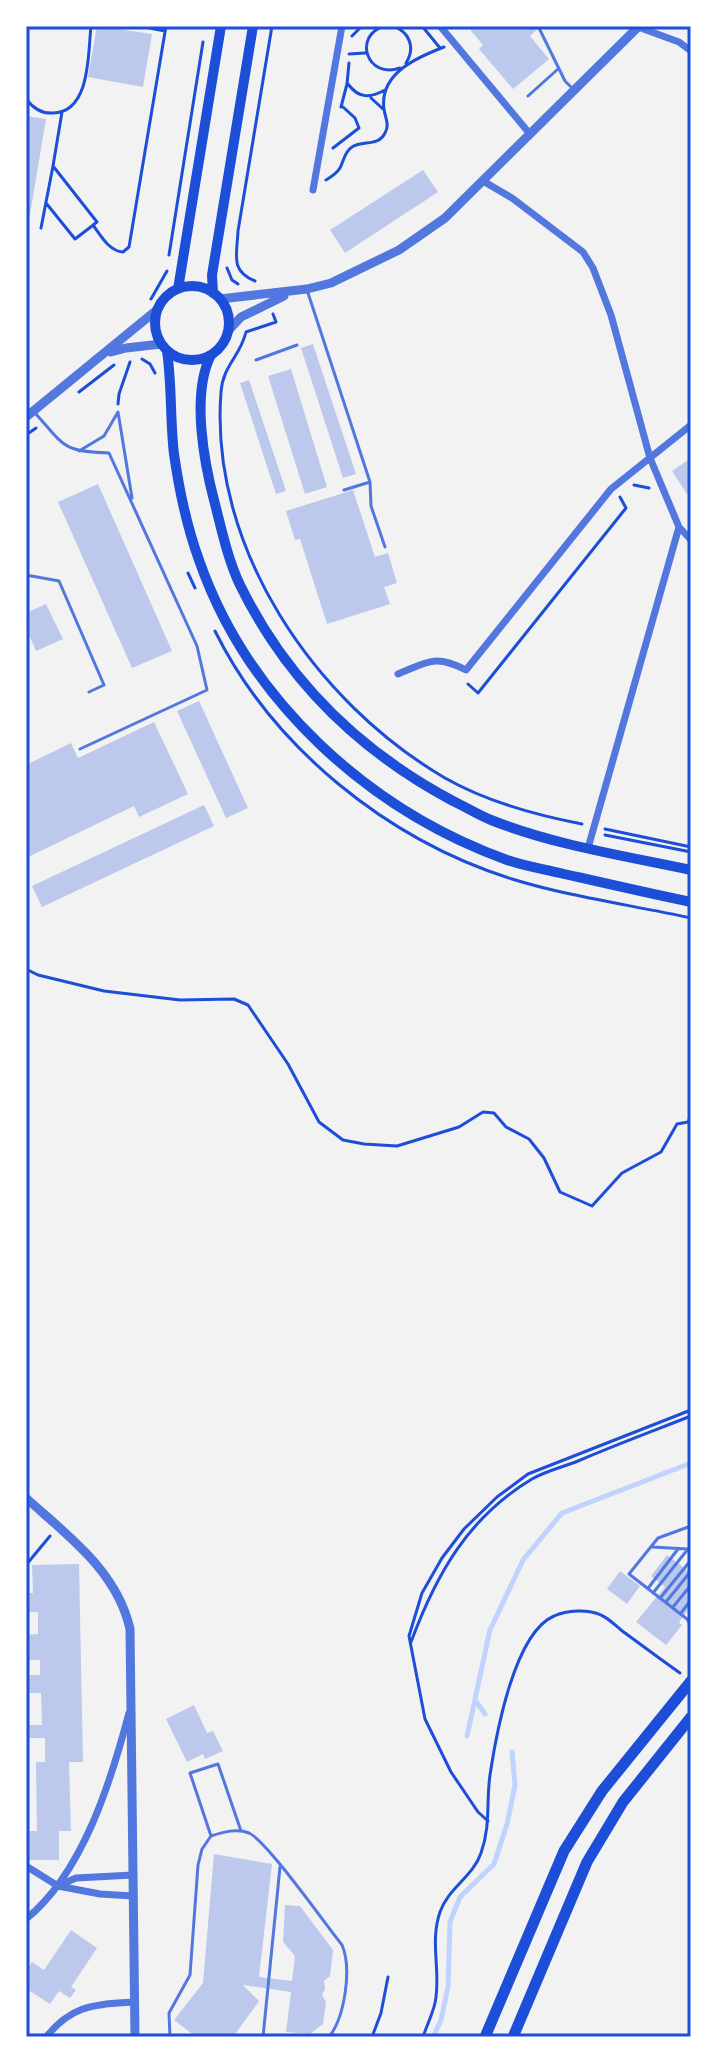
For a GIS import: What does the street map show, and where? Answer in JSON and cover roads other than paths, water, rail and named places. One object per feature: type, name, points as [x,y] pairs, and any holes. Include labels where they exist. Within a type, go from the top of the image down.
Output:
[{"type":"main road","points":[[178,289],[221,26]]},
{"type":"main road","points":[[253,26],[212,275],[216,296],[229,320],[228,331],[224,341],[211,355],[202,380],[201,413],[208,476],[224,540],[240,583],[272,639],[306,686],[340,724],[379,756],[434,791],[490,820],[588,848],[691,870]]},
{"type":"main road","points":[[216,296],[189,286],[167,296],[158,309],[155,327],[164,347],[174,453],[199,560],[223,617],[245,656],[287,711],[348,770],[393,803],[450,835],[509,860],[691,902]]},
{"type":"main road","points":[[164,347],[184,360],[211,355]]},
{"type":"main road","points":[[485,2037],[564,1851],[602,1791],[688,1685]]},
{"type":"main road","points":[[513,2037],[587,1862],[623,1802],[691,1717]]},
{"type":"street","points":[[313,190],[342,26]]},
{"type":"street","points":[[440,26],[530,134]]},
{"type":"street","points":[[228,331],[241,317],[291,293],[331,283],[399,250],[445,218],[638,26],[679,42],[691,51]]},
{"type":"street","points":[[483,181],[512,198],[583,252],[593,268],[611,315],[650,458],[679,527],[691,540]]},
{"type":"street","points":[[216,296],[291,293]]},
{"type":"street","points":[[30,414],[158,309]]},
{"type":"street","points":[[104,355],[126,348],[164,347]]},
{"type":"street","points":[[398,674],[433,659],[446,660],[466,670],[611,489],[691,425]]},
{"type":"street","points":[[588,848],[679,527]]},
{"type":"street","points":[[26,1498],[108,1577],[125,1609],[131,1652],[135,2037]]},
{"type":"street","points":[[26,1919],[58,1886],[74,1859],[116,1761],[131,1704]]},
{"type":"street","points":[[26,1866],[58,1886],[133,1896]]},
{"type":"street","points":[[58,1886],[76,1878],[133,1875]]},
{"type":"street","points":[[46,2037],[74,2011],[94,2005],[134,2002]]},
{"type":"lane","points":[[538,26],[574,91]]},
{"type":"lane","points":[[528,96],[559,68]]},
{"type":"lane","points":[[307,289],[370,482],[371,506],[385,547]]},
{"type":"lane","points":[[256,360],[297,345]]},
{"type":"lane","points":[[79,451],[104,436],[118,412],[133,505]]},
{"type":"lane","points":[[30,414],[63,445],[79,451],[109,453],[197,646],[207,690],[80,749]]},
{"type":"lane","points":[[344,490],[370,482]]},
{"type":"lane","points":[[26,575],[59,581],[104,685],[89,692]]},
{"type":"lane","points":[[691,1526],[658,1538],[629,1574],[680,1614],[690,1618],[691,1626]]},
{"type":"lane","points":[[651,1547],[689,1549]]},
{"type":"lane","points":[[648,1588],[678,1549]]},
{"type":"lane","points":[[653,1593],[689,1549]]},
{"type":"lane","points":[[660,1598],[691,1560]]},
{"type":"lane","points":[[666,1602],[691,1571]]},
{"type":"lane","points":[[673,1607],[691,1585]]},
{"type":"lane","points":[[680,1614],[691,1600]]},
{"type":"lane","points":[[688,1685],[691,1675]]},
{"type":"lane","points":[[211,1836],[190,1773],[218,1764],[241,1831]]},
{"type":"lane","points":[[170,2037],[169,2013],[190,1975],[198,1865],[202,1849],[211,1836],[241,1831],[253,1835],[266,1846],[342,1945],[348,1960],[339,2025],[329,2037]]},
{"type":"lane","points":[[263,2037],[280,1867]]},
{"type":"waterway","points":[[467,1736],[490,1630],[523,1560],[562,1513],[691,1463]]},
{"type":"waterway","points":[[475,1700],[485,1714]]},
{"type":"waterway","points":[[433,2037],[441,2020],[448,1987],[450,1922],[460,1897],[494,1864],[507,1824],[515,1785],[512,1752]]}]
